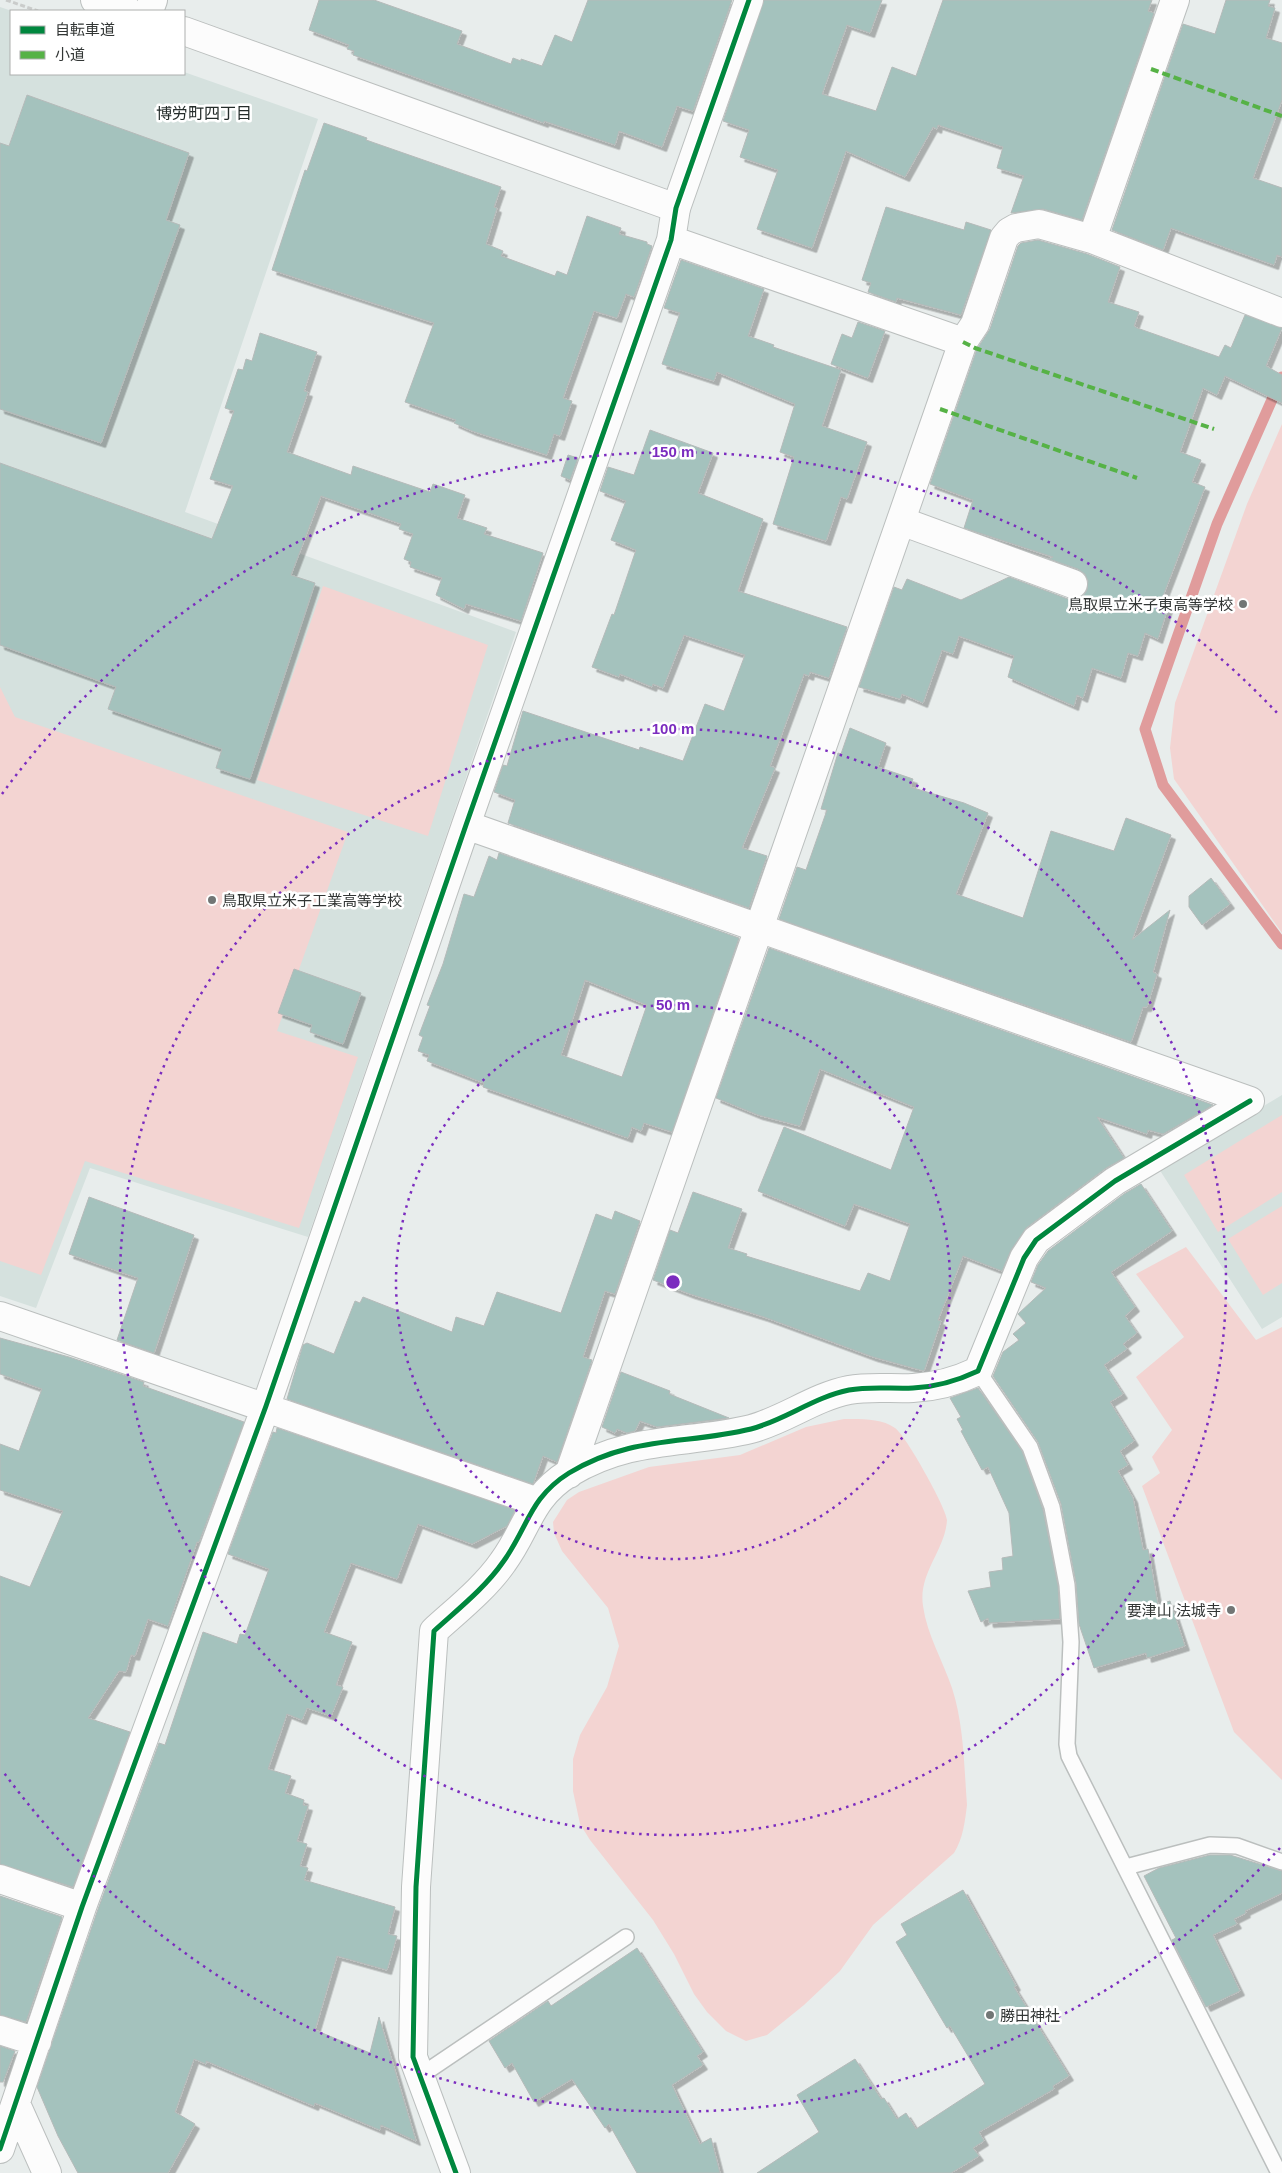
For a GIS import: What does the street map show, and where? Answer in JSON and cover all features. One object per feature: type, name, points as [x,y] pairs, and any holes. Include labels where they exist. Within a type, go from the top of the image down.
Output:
[{"type":"street","points":[[95,0],[125,10]]},
{"type":"street","points":[[0,2149],[82,1907],[266,1406],[466,825],[671,240],[676,208],[749,0]]},
{"type":"street","points":[[1092,239],[1175,0]]},
{"type":"street","points":[[185,31],[676,208]]},
{"type":"street","points":[[569,1474],[963,342],[975,324],[1004,238],[1016,228],[1039,224],[1092,239],[1282,313]]},
{"type":"street","points":[[671,240],[963,342]]},
{"type":"street","points":[[901,521],[1073,584]]},
{"type":"street","points":[[456,2173],[413,2057],[414,1952],[434,1632],[503,1563],[530,1512],[544,1492],[569,1474],[620,1450],[652,1442],[752,1428],[821,1399],[851,1390],[915,1388],[950,1381],[978,1371],[1024,1258],[1036,1240],[1115,1181],[1250,1101],[466,825]]},
{"type":"street","points":[[0,1316],[266,1406],[538,1502]]},
{"type":"street","points":[[0,1879],[82,1907]]},
{"type":"street","points":[[0,2030],[37,2042]]},
{"type":"street","points":[[16,2104],[47,2173]]},
{"type":"lane","points":[[978,1371],[1030,1447],[1052,1506],[1067,1585],[1071,1642],[1067,1744],[1069,1756],[1280,2173]]},
{"type":"lane","points":[[1126,1867],[1210,1845],[1236,1846],[1282,1862]]},
{"type":"lane","points":[[420,2076],[626,1936]]},
{"type":"path","points":[[6,0],[35,10]]},
{"type":"shaded area","name":"鳥取県立米子工業高等学校","points":[[0,7],[10,10],[10,75],[185,75],[185,72],[318,119],[185,512],[516,632],[308,1237],[90,1168],[36,1308],[0,1296]]},
{"type":"shaded area","name":"鳥取県立米子東高等学校","points":[[1282,424],[1282,933],[1174,779],[1170,748],[1175,703],[1247,504]]},
{"type":"shaded area","points":[[323,586],[488,645],[428,836],[257,780]]},
{"type":"shaded area","points":[[0,687],[15,717],[348,832],[277,1031],[358,1057],[299,1228],[85,1161],[41,1275],[0,1261]]},
{"type":"shaded area","points":[[1282,1095],[1282,1317],[1262,1329],[1159,1169]]},
{"type":"shaded area","points":[[1282,1115],[1282,1192],[1218,1232],[1184,1175]]},
{"type":"shaded area","points":[[1282,1206],[1282,1283],[1263,1295],[1228,1239]]},
{"type":"shaded area","name":"要津山 法城寺","points":[[1186,1247],[1256,1340],[1282,1327],[1282,1780],[1234,1732],[1142,1486],[1160,1473],[1152,1457],[1172,1430],[1136,1377],[1184,1337],[1136,1274]]},
{"type":"shaded area","points":[[844,1419],[884,1422],[895,1428],[916,1457],[945,1513],[947,1520],[942,1542],[924,1583],[923,1606],[932,1638],[956,1702],[963,1746],[967,1805],[962,1836],[954,1853],[873,1925],[840,1971],[804,2005],[767,2035],[746,2041],[726,2031],[707,2012],[694,1994],[674,1954],[653,1920],[590,1840],[580,1824],[573,1791],[573,1759],[580,1735],[607,1687],[619,1646],[608,1608],[562,1551],[554,1533],[553,1522],[567,1500],[579,1492],[649,1467],[740,1455],[806,1427]]},
{"type":"building","points":[[319,0],[374,0],[462,31],[457,44],[511,64],[513,58],[542,66],[555,35],[572,42],[588,0],[732,0],[693,111],[677,106],[662,147],[619,131],[615,145],[544,121],[544,123],[353,55],[354,51],[347,49],[349,45],[309,30]]},
{"type":"building","points":[[764,0],[882,0],[870,33],[847,25],[822,94],[876,111],[892,67],[916,76],[943,0],[1152,0],[1148,11],[1154,13],[1082,220],[1043,209],[1011,213],[1024,176],[997,168],[1003,147],[938,125],[937,129],[933,127],[905,177],[846,151],[812,248],[757,229],[778,170],[740,157],[749,130],[723,121]]},
{"type":"building","points":[[1226,0],[1270,0],[1268,6],[1275,8],[1266,38],[1282,43],[1282,100],[1253,178],[1282,188],[1282,257],[1277,255],[1274,265],[1171,228],[1163,250],[1112,230],[1183,24],[1215,34]]},
{"type":"building","points":[[27,95],[189,153],[166,220],[180,225],[101,443],[0,409],[0,143],[9,146]]},
{"type":"building","points":[[324,123],[367,138],[366,140],[501,187],[494,207],[497,208],[486,244],[503,251],[501,256],[555,276],[557,271],[567,275],[587,216],[621,228],[619,234],[647,242],[647,244],[652,246],[634,297],[626,294],[617,318],[594,311],[563,398],[572,401],[560,436],[554,434],[547,455],[472,431],[454,423],[456,420],[405,402],[434,323],[272,270],[305,170],[307,171]]},
{"type":"building","points":[[886,207],[964,230],[966,222],[991,230],[961,315],[897,298],[896,302],[868,292],[871,283],[862,280]]},
{"type":"building","points":[[1038,240],[1087,254],[1120,267],[1108,302],[1139,312],[1134,326],[1137,328],[1219,357],[1225,345],[1231,348],[1245,315],[1282,328],[1266,366],[1282,375],[1282,403],[1225,376],[1217,395],[1203,388],[1180,452],[1201,460],[1192,482],[1205,487],[1163,596],[1171,598],[1158,639],[1145,633],[1138,656],[1128,653],[1121,678],[1092,668],[1083,698],[1077,695],[1074,706],[1008,677],[1014,656],[959,636],[953,654],[942,650],[923,703],[902,694],[900,699],[859,687],[894,587],[902,590],[907,579],[961,600],[1009,577],[1068,599],[1076,599],[1083,596],[1087,590],[1088,581],[1085,574],[1078,569],[1049,559],[1053,557],[964,528],[973,500],[930,484],[977,349],[990,329],[1018,246],[1021,243]]},
{"type":"building","points":[[681,260],[764,289],[748,336],[774,345],[773,347],[841,370],[822,426],[867,442],[847,499],[841,497],[826,541],[773,524],[794,457],[780,452],[795,404],[717,372],[714,381],[662,364],[680,313],[664,308]]},
{"type":"building","points":[[858,322],[885,331],[868,378],[831,364],[842,334],[852,338]]},
{"type":"building","points":[[260,333],[317,352],[304,391],[308,392],[287,452],[351,475],[353,466],[430,492],[433,484],[465,495],[457,518],[487,528],[484,534],[543,553],[521,621],[466,604],[464,609],[436,595],[442,578],[410,567],[411,562],[404,559],[413,534],[399,529],[401,524],[321,496],[291,575],[315,583],[250,779],[216,768],[222,749],[108,709],[116,687],[0,645],[0,463],[212,539],[233,486],[210,479],[234,411],[225,408],[238,369],[243,370],[246,359],[252,361]]},
{"type":"building","points":[[650,430],[713,453],[698,493],[763,519],[738,591],[847,627],[829,678],[810,672],[809,676],[804,674],[770,766],[775,768],[742,848],[767,856],[749,908],[508,823],[515,800],[494,792],[503,765],[507,766],[523,711],[639,750],[640,747],[683,761],[705,704],[724,711],[745,655],[684,635],[663,688],[653,684],[652,687],[620,674],[619,677],[592,667],[612,614],[614,615],[636,550],[611,540],[626,501],[600,491],[608,467],[634,475]]},
{"type":"building","points":[[568,455],[578,458],[570,480],[561,476]]},
{"type":"building","points":[[850,728],[886,743],[878,767],[913,779],[910,787],[964,803],[988,813],[956,894],[1023,918],[1051,831],[1114,851],[1126,818],[1171,835],[1132,940],[1170,910],[1153,972],[1157,974],[1147,1007],[1143,1007],[1131,1042],[779,919],[797,867],[806,870],[827,810],[821,809],[838,753],[841,754]]},
{"type":"building","points":[[499,853],[739,938],[672,1132],[644,1123],[641,1131],[632,1127],[628,1138],[483,1087],[484,1083],[427,1061],[429,1055],[418,1051],[423,1037],[419,1035],[430,1006],[427,1005],[443,964],[464,894],[474,897],[489,856],[497,860]],"holes":[[[585,980],[647,1005],[622,1077],[561,1055]]]},
{"type":"building","points":[[1211,878],[1230,904],[1202,925],[1189,907],[1189,896]]},
{"type":"building","points":[[769,948],[1213,1105],[1163,1134],[1148,1130],[1147,1134],[1097,1117],[1124,1158],[1106,1168],[1026,1228],[1011,1250],[1002,1271],[963,1256],[938,1320],[941,1321],[924,1371],[873,1357],[764,1317],[690,1294],[653,1280],[670,1230],[678,1233],[693,1192],[742,1209],[728,1248],[747,1254],[746,1256],[860,1291],[868,1273],[890,1281],[910,1224],[854,1204],[845,1226],[758,1191],[784,1127],[891,1170],[914,1107],[820,1069],[800,1126],[758,1115],[716,1098]]},
{"type":"building","points":[[294,969],[361,993],[343,1044],[310,1032],[312,1025],[278,1013]]},
{"type":"building","points":[[1141,1184],[1172,1231],[1111,1272],[1135,1307],[1125,1316],[1137,1333],[1123,1344],[1127,1349],[1104,1365],[1123,1394],[1110,1402],[1134,1441],[1120,1451],[1128,1465],[1118,1471],[1133,1498],[1143,1550],[1148,1549],[1158,1605],[1170,1601],[1185,1646],[1147,1658],[1146,1653],[1094,1668],[1079,1624],[1076,1583],[1061,1504],[1038,1442],[993,1376],[1003,1352],[1019,1340],[1013,1334],[1026,1323],[1018,1314],[1046,1288],[1031,1282],[1038,1265],[1048,1251],[1124,1194]]},
{"type":"building","points":[[89,1197],[194,1235],[154,1353],[117,1340],[138,1278],[69,1254]]},
{"type":"building","points":[[615,1211],[640,1221],[615,1294],[605,1291],[583,1357],[592,1360],[557,1462],[543,1456],[533,1484],[287,1399],[303,1345],[307,1343],[334,1354],[355,1301],[360,1303],[363,1297],[452,1332],[456,1317],[484,1326],[497,1292],[561,1313],[596,1214],[612,1220]]},
{"type":"building","points":[[0,1338],[69,1357],[144,1382],[143,1386],[244,1422],[199,1542],[197,1542],[168,1626],[148,1619],[135,1656],[131,1655],[126,1672],[119,1671],[88,1718],[130,1732],[73,1887],[0,1864],[0,1576],[30,1587],[63,1511],[0,1490],[0,1444],[19,1451],[42,1389],[0,1374]]},
{"type":"building","points":[[621,1372],[670,1391],[669,1394],[729,1418],[657,1427],[640,1421],[635,1431],[627,1433],[617,1429],[615,1433],[602,1427]]},
{"type":"building","points":[[978,1388],[1022,1451],[1043,1510],[1058,1586],[1060,1619],[989,1623],[988,1618],[981,1622],[968,1591],[991,1587],[989,1572],[1003,1570],[1002,1558],[1013,1556],[1009,1513],[988,1467],[982,1470],[961,1431],[963,1430],[957,1419],[961,1417],[950,1398]]},
{"type":"building","points":[[277,1428],[515,1510],[507,1526],[472,1544],[418,1524],[397,1579],[351,1563],[324,1632],[352,1642],[336,1685],[343,1687],[331,1716],[307,1708],[302,1720],[287,1714],[268,1769],[291,1776],[285,1793],[304,1800],[303,1805],[308,1806],[297,1841],[307,1844],[300,1866],[308,1868],[304,1880],[395,1907],[388,1934],[397,1936],[387,1970],[337,1956],[315,2030],[370,2053],[379,2017],[416,2141],[381,2125],[380,2130],[315,2103],[314,2106],[206,2061],[206,2064],[194,2059],[175,2112],[195,2124],[168,2173],[78,2173],[58,2136],[37,2087],[97,1912],[159,1743],[165,1745],[203,1632],[237,1644],[240,1634],[245,1635],[269,1569],[228,1554],[273,1432],[276,1433]]},
{"type":"building","points":[[1210,1855],[1230,1855],[1282,1871],[1282,1893],[1245,1911],[1246,1913],[1234,1919],[1237,1924],[1213,1935],[1240,1991],[1206,2007],[1172,1940],[1176,1938],[1144,1876],[1159,1868]]},
{"type":"building","points":[[963,1890],[1016,1986],[1014,1987],[1069,2076],[1053,2086],[1054,2089],[979,2132],[984,2141],[973,2148],[979,2156],[951,2173],[757,2173],[819,2132],[797,2095],[855,2059],[881,2099],[884,2098],[897,2119],[906,2113],[916,2129],[985,2084],[950,2026],[947,2028],[896,1942],[907,1935],[901,1924]]},
{"type":"building","points":[[0,1896],[62,1917],[26,2022],[0,2015]]},
{"type":"building","points":[[637,1948],[703,2052],[697,2056],[703,2065],[672,2085],[700,2144],[711,2138],[720,2173],[637,2173],[609,2124],[605,2128],[572,2079],[534,2102],[512,2063],[505,2068],[489,2041],[548,2001],[551,2006]]},
{"type":"building","points":[[0,2046],[15,2051],[3,2082],[0,2082]]},
{"type":"waterway","points":[[1282,377],[1217,524],[1145,729],[1163,785],[1282,944]]},
{"type":"marked path","points":[[1151,69],[1282,116]]},
{"type":"marked path","points":[[963,342],[975,348],[1214,429]]},
{"type":"marked path","points":[[940,409],[1137,478]]},
{"type":"cycle path","points":[[0,2149],[82,1907],[266,1406],[466,825],[671,240],[676,208],[749,0]]},
{"type":"cycle path","points":[[456,2173],[413,2057],[416,1887],[434,1631],[496,1572],[530,1514],[545,1493],[569,1473],[592,1461],[615,1452],[637,1447],[751,1429],[836,1393],[865,1388],[913,1388],[938,1385],[978,1371],[1024,1258],[1036,1240],[1115,1181],[1250,1101]]},
{"type":"place","name":"鳥取県立米子東高等学校","points":[[1243,604]]},
{"type":"place","name":"鳥取県立米子工業高等学校","points":[[212,900]]},
{"type":"place","name":"要津山 法城寺","points":[[1231,1610]]},
{"type":"place","name":"勝田神社","points":[[990,2015]]},
{"type":"district","name":"博労町四丁目","points":[[204,113]]}]
